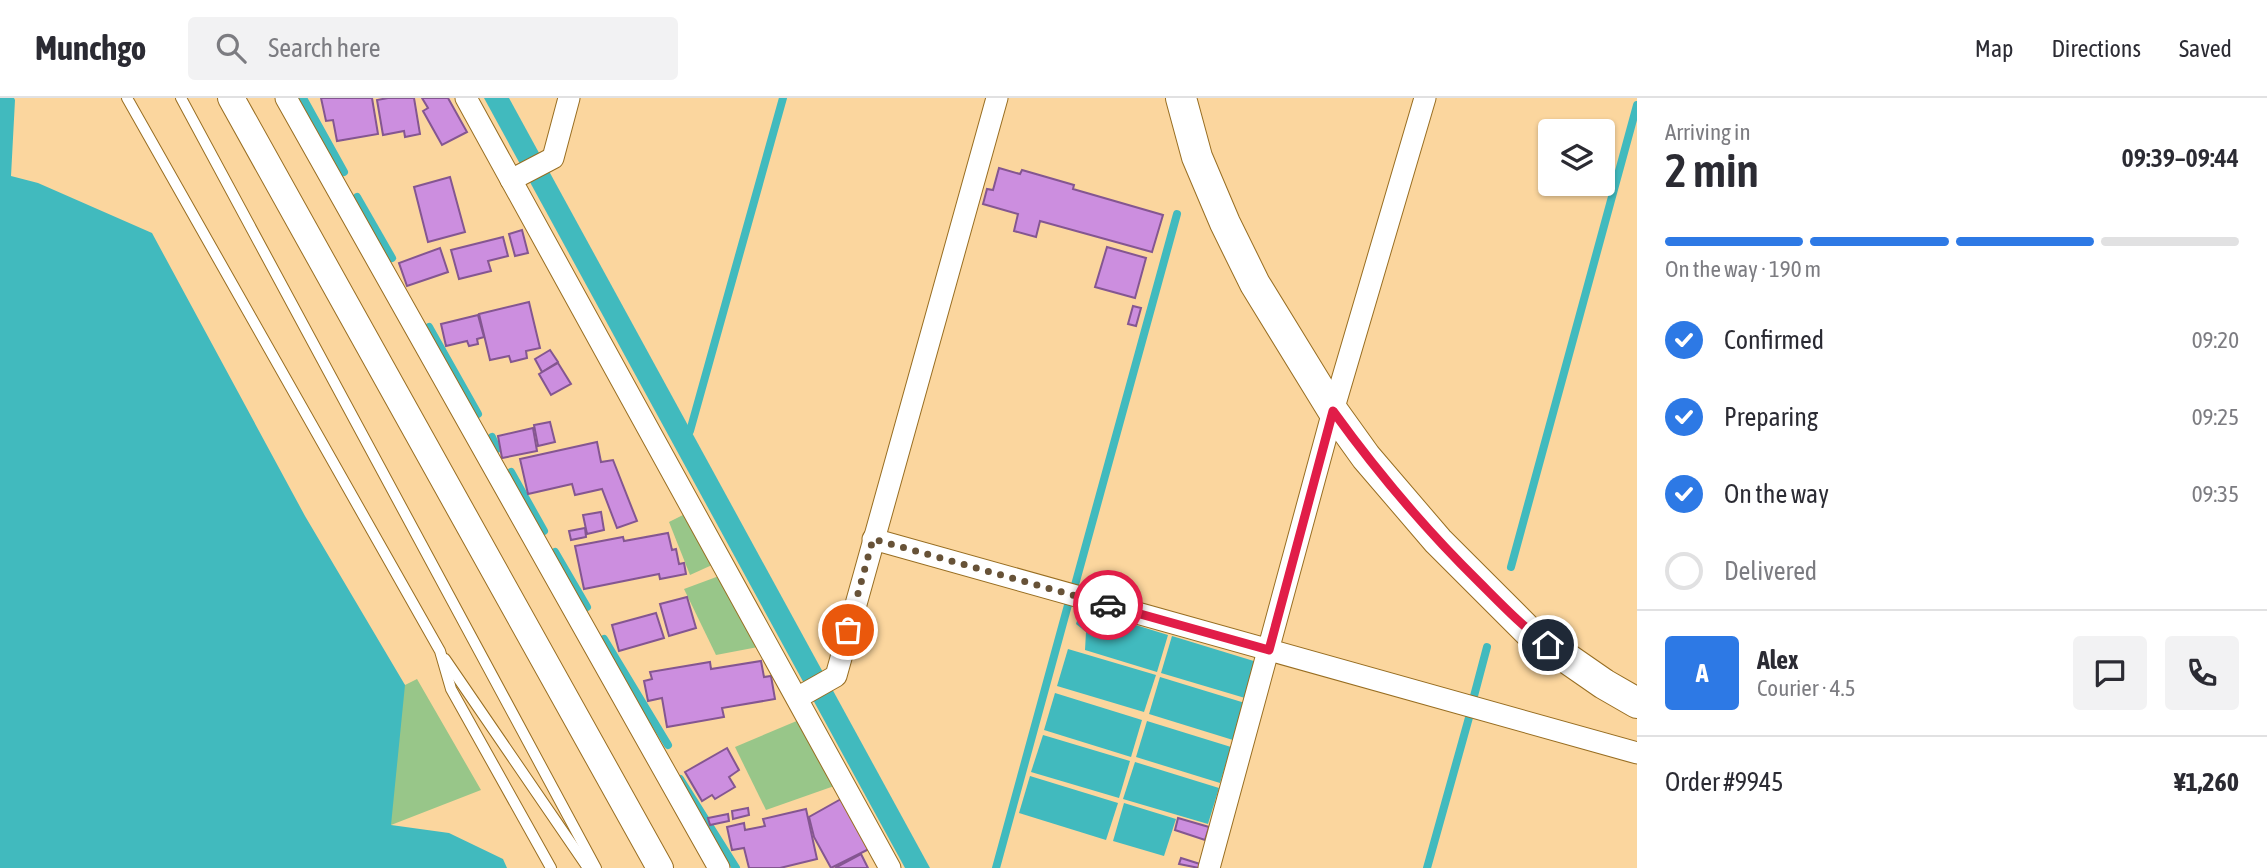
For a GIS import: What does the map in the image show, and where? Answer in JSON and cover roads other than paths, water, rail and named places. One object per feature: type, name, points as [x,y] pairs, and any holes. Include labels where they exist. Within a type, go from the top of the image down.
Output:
[{"type":"main road","points":[[1181,98],[1197,157],[1255,284],[1333,411],[1366,457],[1438,541],[1529,632],[1637,704]]},
{"type":"street","points":[[231,98],[660,868]]},
{"type":"street","points":[[286,98],[719,868]]},
{"type":"street","points":[[466,98],[515,178],[801,695],[890,868]]},
{"type":"street","points":[[515,178],[553,158],[569,98]]},
{"type":"street","points":[[801,695],[836,676],[997,98]]},
{"type":"street","points":[[1209,868],[1333,411],[1424,98]]},
{"type":"street","points":[[873,539],[1637,752]]},
{"type":"lane","points":[[127,98],[439,651],[588,868]]},
{"type":"lane","points":[[181,98],[596,868]]},
{"type":"lane","points":[[439,651],[451,689],[551,868]]},
{"type":"water","points":[[0,98],[15,100],[11,176],[38,183],[152,233],[305,516],[405,685],[391,825],[449,833],[503,859],[507,868],[0,868]]},
{"type":"water","points":[[484,98],[509,98],[930,868],[905,868]]},
{"type":"water","points":[[1081,608],[1168,635],[1157,672],[1085,650],[1086,632],[1076,624]]},
{"type":"water","points":[[1172,636],[1257,662],[1245,698],[1161,673]]},
{"type":"water","points":[[1068,649],[1156,675],[1144,712],[1057,686]]},
{"type":"water","points":[[1160,677],[1245,703],[1233,740],[1149,714]]},
{"type":"water","points":[[1055,693],[1142,720],[1131,757],[1044,730]]},
{"type":"water","points":[[1147,721],[1231,747],[1220,783],[1136,757]]},
{"type":"water","points":[[1043,735],[1130,761],[1119,798],[1031,772]]},
{"type":"water","points":[[1135,762],[1219,788],[1208,824],[1123,799]]},
{"type":"water","points":[[1030,776],[1118,803],[1106,840],[1019,813]]},
{"type":"water","points":[[1124,803],[1176,819],[1164,856],[1113,841]]},
{"type":"waterway","points":[[303,98],[344,172]]},
{"type":"waterway","points":[[690,431],[783,98]]},
{"type":"waterway","points":[[1511,567],[1637,105]]},
{"type":"waterway","points":[[357,197],[392,258]]},
{"type":"waterway","points":[[1075,585],[1177,214]]},
{"type":"waterway","points":[[429,327],[478,414]]},
{"type":"waterway","points":[[492,437],[497,449]]},
{"type":"waterway","points":[[511,472],[544,531]]},
{"type":"waterway","points":[[555,552],[587,607]]},
{"type":"waterway","points":[[996,868],[1068,605]]},
{"type":"waterway","points":[[604,639],[668,745]]},
{"type":"waterway","points":[[1474,696],[1487,647]]},
{"type":"waterway","points":[[1427,868],[1470,714]]},
{"type":"waterway","points":[[680,779],[736,868]]}]
